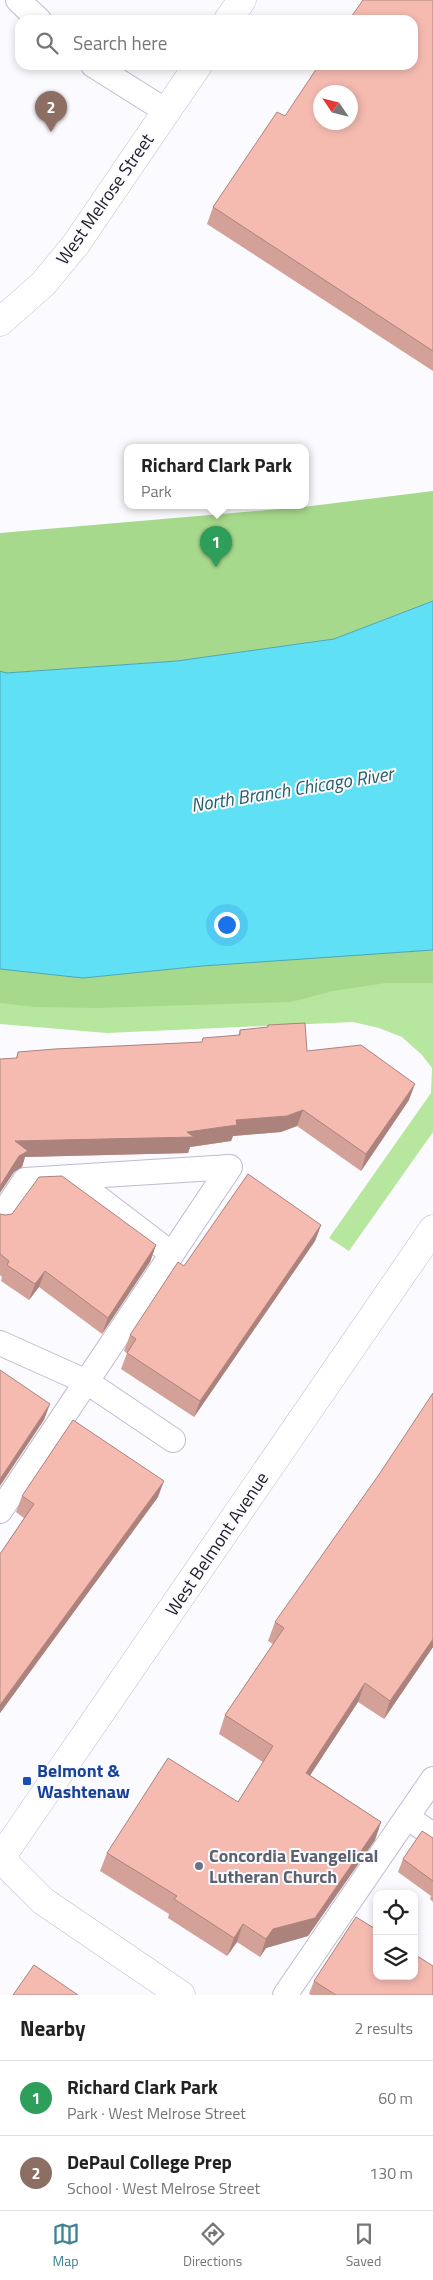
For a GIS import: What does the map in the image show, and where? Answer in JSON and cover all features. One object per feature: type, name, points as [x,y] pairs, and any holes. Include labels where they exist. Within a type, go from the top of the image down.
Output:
[{"type":"main road","points":[[232,15],[242,0]]},
{"type":"main road","name":"West Melrose Street","points":[[0,322],[43,284],[76,244],[195,70]]},
{"type":"main road","name":"West Belmont Avenue","points":[[0,1858],[433,1229]]},
{"type":"main road","points":[[0,1858],[43,1901],[181,1995]]},
{"type":"lane","points":[[18,0],[34,15]]},
{"type":"lane","points":[[101,70],[166,111]]},
{"type":"lane","points":[[0,1218],[25,1180],[230,1167],[0,1511]]},
{"type":"lane","points":[[71,1177],[172,1254]]},
{"type":"lane","points":[[0,1343],[87,1382],[173,1440]]},
{"type":"lane","points":[[285,1995],[433,1779]]},
{"type":"lane","points":[[407,1817],[433,1835]]},
{"type":"green space","points":[[433,491],[433,601],[334,639],[177,661],[6,673],[0,671],[0,533],[280,509],[309,509],[309,506]]},
{"type":"green space","points":[[433,948],[433,983],[386,983],[333,991],[291,1002],[97,1008],[35,1007],[0,1003],[0,969],[83,978],[202,966]]},
{"type":"green space","points":[[433,950],[433,1132],[349,1251],[329,1238],[431,1093],[432,1068],[422,1055],[402,1037],[379,1028],[353,1022],[107,1033],[0,1024],[0,969],[83,978]]},
{"type":"water","name":"North Branch Chicago River","points":[[433,601],[433,950],[202,966],[83,978],[0,969],[0,671],[6,673],[177,661],[334,639]]},
{"type":"building","points":[[363,0],[433,0],[433,351],[213,207],[277,112],[285,116],[316,70],[418,70],[418,15],[352,15]]},
{"type":"building","points":[[305,1023],[307,1051],[361,1045],[415,1084],[366,1154],[303,1110],[287,1116],[236,1120],[237,1125],[187,1132],[194,1137],[15,1141],[28,1151],[19,1156],[0,1186],[0,1059],[17,1058],[18,1052],[202,1042],[203,1038],[240,1035],[240,1030],[268,1027],[268,1025]]},
{"type":"building","points":[[248,1174],[321,1225],[200,1401],[127,1353],[136,1339],[130,1335],[178,1262],[184,1266]]},
{"type":"building","points":[[62,1176],[156,1245],[108,1318],[45,1271],[35,1284],[7,1265],[9,1261],[0,1254],[0,1214],[12,1214],[39,1177]]},
{"type":"building","points":[[0,1370],[50,1404],[0,1479]]},
{"type":"building","points":[[433,1393],[433,1639],[390,1701],[365,1683],[306,1773],[381,1822],[315,1918],[273,1929],[266,1939],[243,1924],[234,1938],[174,1899],[177,1896],[107,1853],[168,1758],[238,1802],[273,1746],[225,1715],[284,1628],[275,1622],[380,1473]]},
{"type":"building","points":[[73,1420],[164,1481],[0,1705],[0,1554],[34,1504],[22,1496]]},
{"type":"building","points":[[422,1831],[433,1838],[433,1881],[403,1859]]},
{"type":"building","points":[[356,1917],[373,1928],[373,1980],[418,1980],[418,1957],[433,1966],[433,1995],[336,1995],[314,1981]]},
{"type":"building","points":[[34,1965],[78,1995],[13,1995]]},
{"type":"place","name":"DePaul College Prep","points":[[51,132]]},
{"type":"place","name":"Richard Clark Park","points":[[216,567]]},
{"type":"place","name":"Belmont & Washtenaw","points":[[27,1781]]},
{"type":"place","name":"Concordia Evangelical Lutheran Church","points":[[199,1866]]}]
